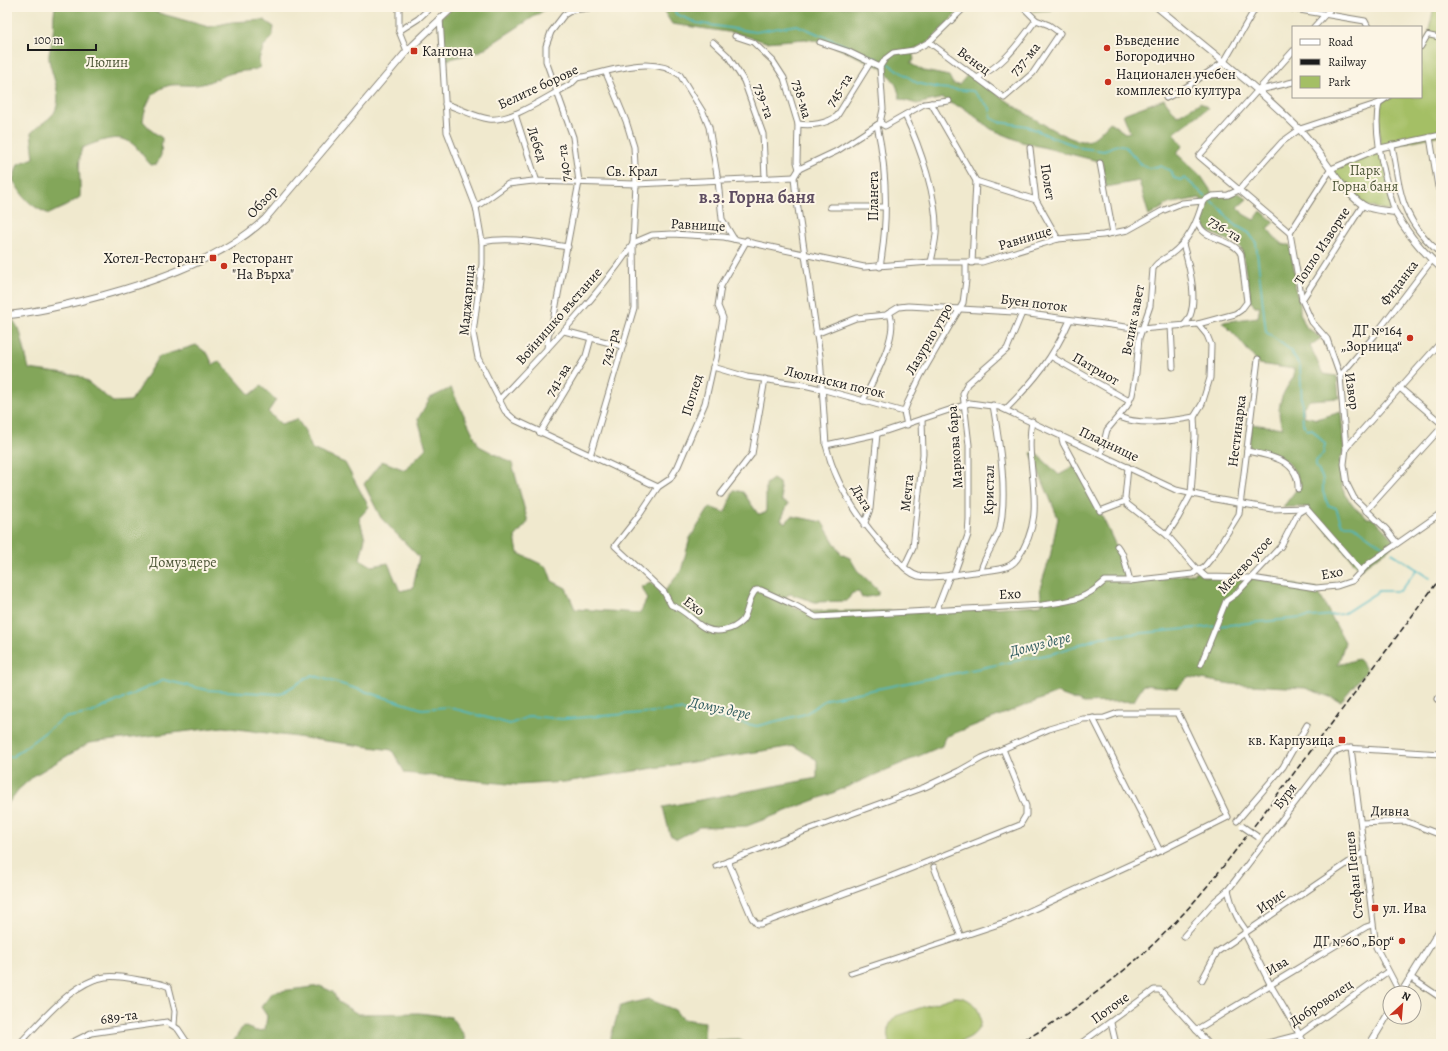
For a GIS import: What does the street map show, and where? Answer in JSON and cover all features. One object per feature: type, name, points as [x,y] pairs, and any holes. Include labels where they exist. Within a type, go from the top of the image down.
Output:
[{"type":"street","points":[[398,7],[399,31],[407,51]]},
{"type":"street","points":[[399,31],[418,19],[431,7]]},
{"type":"street","name":"Обзор","points":[[7,315],[22,314],[101,296],[157,280],[230,246],[242,238],[265,219],[407,51],[453,7]]},
{"type":"street","name":"740-та","points":[[546,350],[568,247],[579,182],[573,137],[546,61],[546,46],[552,32],[564,15],[572,10],[597,7]]},
{"type":"street","points":[[820,42],[847,51],[880,67],[885,58],[893,53],[914,50],[929,42],[965,7]]},
{"type":"street","points":[[977,78],[993,70],[1005,60],[1036,20],[1023,7]]},
{"type":"street","points":[[1157,7],[1259,90],[1300,129],[1319,152],[1331,170],[1363,205],[1373,209],[1395,212]]},
{"type":"street","points":[[1166,98],[1180,92],[1224,62],[1256,7]]},
{"type":"street","points":[[1282,7],[1326,13],[1365,21],[1368,26]]},
{"type":"street","points":[[1315,26],[1332,7]]},
{"type":"street","name":"Маджарица","points":[[440,18],[446,132],[476,207],[482,242],[482,256],[473,333],[478,358],[505,411],[514,420],[658,487]]},
{"type":"street","name":"737-ма","points":[[1004,98],[1033,73],[1060,33],[1049,25],[1036,20]]},
{"type":"street","points":[[1422,45],[1428,35],[1441,38]]},
{"type":"street","name":"738-ма","points":[[735,36],[753,42],[773,61],[784,78],[798,124],[797,162],[799,169]]},
{"type":"street","name":"739-та","points":[[713,42],[737,67],[744,81],[762,134],[765,178]]},
{"type":"street","name":"Венец","points":[[929,42],[1004,98]]},
{"type":"street","points":[[1292,52],[1199,156],[1290,233],[1331,170],[1380,148],[1441,135]]},
{"type":"street","name":"745-та","points":[[798,124],[806,125],[825,122],[832,120],[837,116],[870,63]]},
{"type":"street","name":"Белите борове","points":[[445,104],[490,119],[500,119],[514,114],[577,78],[638,65],[654,65],[664,67],[680,75],[703,112],[709,127],[718,181],[722,219],[734,239]]},
{"type":"street","name":"Планета","points":[[880,67],[883,109],[879,124],[885,165],[884,242],[880,267]]},
{"type":"street","name":"742-ра","points":[[590,456],[634,308],[633,243],[636,184],[634,147],[626,121],[606,73]]},
{"type":"street","points":[[1259,90],[1292,82]]},
{"type":"street","points":[[1239,190],[1282,142],[1300,129],[1379,103],[1386,98]]},
{"type":"street","points":[[794,176],[799,169],[837,151],[879,124],[885,126],[904,115],[931,103],[949,100]]},
{"type":"street","points":[[931,103],[976,181],[972,263]]},
{"type":"street","points":[[1379,103],[1376,125],[1387,187],[1395,212],[1403,227],[1417,244],[1441,268]]},
{"type":"street","name":"Лебед","points":[[514,114],[537,182]]},
{"type":"street","points":[[904,115],[916,138],[924,162],[934,212],[936,234],[931,262]]},
{"type":"street","points":[[1430,137],[1438,187]]},
{"type":"street","points":[[1392,145],[1401,198],[1405,209],[1412,223],[1428,242],[1441,254]]},
{"type":"street","name":"Полет","points":[[1030,148],[1036,200],[1058,240]]},
{"type":"street","points":[[1100,163],[1113,233]]},
{"type":"street","name":"Св. Крал","points":[[476,207],[484,199],[510,183],[579,182],[636,184],[794,176]]},
{"type":"street","name":"Дъга","points":[[794,176],[803,254],[816,334],[826,445],[841,485],[864,524],[904,567],[918,576],[952,575],[1002,568],[1014,563],[1019,558],[1027,539],[1036,505],[1031,450],[1032,421]]},
{"type":"street","points":[[976,181],[1036,200]]},
{"type":"street","name":"Равнище","points":[[633,243],[652,235],[672,234],[747,240],[803,254],[864,266],[880,267],[931,262],[972,263],[1006,256],[1058,240],[1128,230],[1162,211],[1182,203],[1203,201],[1212,196],[1228,195],[1239,190]]},
{"type":"street","name":"Велик завет","points":[[1101,454],[1107,430],[1119,417],[1129,401],[1135,378],[1137,345],[1141,329],[1150,306],[1153,268],[1155,264],[1170,256],[1183,244],[1198,222],[1203,201]]},
{"type":"street","name":"Топло Изворче","points":[[1302,300],[1363,205]]},
{"type":"street","points":[[830,207],[884,207]]},
{"type":"street","name":"736-та","points":[[1198,222],[1199,228],[1204,233],[1237,247],[1241,254],[1247,303]]},
{"type":"street","name":"Извор","points":[[1290,233],[1302,300],[1312,322],[1326,339],[1340,376],[1346,448],[1344,464],[1347,484],[1354,498],[1386,529],[1397,543]]},
{"type":"street","points":[[482,242],[497,239],[512,239],[568,247]]},
{"type":"street","name":"Поглед","points":[[617,541],[640,514],[658,487],[670,479],[678,466],[705,403],[716,359],[724,318],[718,306],[721,286],[747,240]]},
{"type":"street","name":"Войнишко въстание","points":[[499,400],[564,331],[610,276],[633,243]]},
{"type":"street","points":[[1183,244],[1194,302],[1189,321],[1183,326]]},
{"type":"street","name":"Фиданка","points":[[1340,376],[1375,335],[1432,260]]},
{"type":"street","name":"Лазурно утро","points":[[904,412],[921,375],[960,308],[965,292],[966,263]]},
{"type":"street","name":"Буен поток","points":[[816,334],[856,318],[889,313],[899,307],[908,306],[1022,313],[1141,329],[1198,324],[1235,314],[1247,303]]},
{"type":"street","points":[[863,400],[882,360],[890,337],[893,321],[889,313]]},
{"type":"street","name":"Маркова бара","points":[[936,612],[952,575],[969,524],[969,445],[963,394],[967,384],[1007,349],[1022,313]]},
{"type":"street","points":[[1006,409],[1029,386],[1052,357],[1070,320]]},
{"type":"street","points":[[1167,535],[1191,494],[1196,430],[1194,417],[1202,404],[1207,391],[1211,365],[1210,340],[1198,324]]},
{"type":"street","points":[[1171,326],[1173,368]]},
{"type":"street","points":[[564,331],[622,346]]},
{"type":"street","name":"741-ва","points":[[540,433],[586,356],[591,338]]},
{"type":"street","points":[[1346,448],[1441,342]]},
{"type":"street","name":"Патриот","points":[[1052,357],[1129,401]]},
{"type":"street","name":"Нестинарка","points":[[1198,570],[1208,562],[1238,517],[1241,504],[1258,360]]},
{"type":"street","name":"Люлински поток","points":[[713,367],[741,376],[821,389],[904,412]]},
{"type":"street","points":[[721,494],[752,454],[756,442],[765,379]]},
{"type":"street","points":[[1400,388],[1441,423]]},
{"type":"street","name":"Пладнище","points":[[826,445],[877,434],[965,404],[974,403],[993,405],[1006,409],[1032,421],[1172,488],[1191,494],[1272,509],[1306,508]]},
{"type":"street","name":"Кристал","points":[[981,571],[997,536],[1002,515],[1001,452],[993,405]]},
{"type":"street","points":[[904,412],[907,425]]},
{"type":"street","points":[[1119,417],[1127,420],[1147,422],[1194,417]]},
{"type":"street","name":"Мечта","points":[[904,567],[913,548],[923,454],[922,419]]},
{"type":"street","points":[[1366,511],[1441,428]]},
{"type":"street","points":[[864,524],[870,509],[877,434]]},
{"type":"street","points":[[1060,435],[1100,511],[1126,501]]},
{"type":"street","points":[[1247,451],[1279,459],[1289,464],[1295,471],[1298,481],[1298,489]]},
{"type":"street","points":[[1128,467],[1126,501],[1129,506],[1167,535],[1198,570]]},
{"type":"street","points":[[1306,508],[1361,571]]},
{"type":"street","name":"Мечево усое","points":[[1201,664],[1226,600],[1236,594],[1281,546],[1298,513],[1306,508]]},
{"type":"street","name":"Ехо","points":[[617,541],[615,546],[664,592],[671,605],[680,608],[698,624],[716,632],[733,628],[741,622],[746,615],[752,594],[756,590],[761,590],[816,617],[936,612],[959,609],[1042,605],[1074,601],[1091,593],[1105,581],[1130,581],[1192,574],[1198,570],[1206,577],[1252,578],[1326,588],[1352,581],[1361,571],[1397,543],[1441,513]]},
{"type":"street","points":[[1117,546],[1123,555],[1130,581]]},
{"type":"street","points":[[716,866],[805,830],[925,787],[1003,749],[1049,729],[1083,719],[1125,713],[1178,713],[1228,817],[1237,821],[1258,837],[1265,840]]},
{"type":"street","points":[[1093,718],[1160,852]]},
{"type":"street","points":[[1237,821],[1283,767],[1308,725]]},
{"type":"street","name":"Буря","points":[[1184,936],[1214,901],[1228,890],[1329,756],[1342,748],[1441,754]]},
{"type":"street","name":"Стефан Пешев","points":[[1351,748],[1372,925],[1376,947],[1387,972],[1395,985]]},
{"type":"street","points":[[728,861],[752,918],[758,924],[761,924],[892,876],[1020,825],[1026,815],[1026,806],[1003,749]]},
{"type":"street","points":[[851,974],[1008,922],[1160,852],[1228,817]]},
{"type":"street","name":"Дивна","points":[[1361,823],[1405,821],[1441,835]]},
{"type":"street","name":"Ирис","points":[[1202,980],[1217,952],[1364,852]]},
{"type":"street","points":[[934,867],[961,937]]},
{"type":"street","points":[[1228,890],[1233,910],[1245,929],[1245,934],[1270,984],[1305,1044]]},
{"type":"street","name":"Ива","points":[[1196,1030],[1270,984],[1366,927],[1372,925]]},
{"type":"street","points":[[1405,985],[1441,928]]},
{"type":"street","name":"Доброволец","points":[[1263,1044],[1299,1035],[1387,972]]},
{"type":"street","points":[[19,1044],[49,1014],[82,985],[106,977],[134,979],[164,984],[169,987],[175,1011],[174,1025],[178,1028],[188,1044]]},
{"type":"street","points":[[1410,977],[1441,998]]},
{"type":"street","name":"Поточе","points":[[1080,1044],[1111,1023],[1154,990],[1160,990],[1196,1030]]},
{"type":"street","name":"689-та","points":[[69,1044],[91,1033],[166,1022],[174,1025]]},
{"type":"street","points":[[1111,1023],[1116,1044]]},
{"type":"street","points":[[1370,1044],[1382,1024]]},
{"type":"street","points":[[1196,1030],[1209,1044]]},
{"type":"green space","name":"Люлин","points":[[55,7],[150,7],[155,12],[209,27],[232,22],[264,20],[274,27],[272,38],[264,46],[259,59],[260,67],[257,69],[232,73],[201,84],[171,85],[164,87],[154,94],[148,103],[143,121],[152,131],[162,138],[161,155],[157,164],[151,165],[135,146],[123,139],[109,139],[82,148],[79,165],[80,197],[49,214],[31,204],[20,192],[13,180],[18,164],[34,158],[31,133],[52,116],[57,106],[58,100],[56,86],[49,59],[53,38]]},
{"type":"green space","points":[[453,7],[549,7],[479,52],[442,61],[440,18]]},
{"type":"green space","points":[[661,7],[881,7],[884,9],[892,7],[963,7],[929,42],[912,50],[914,60],[911,64],[924,71],[949,76],[953,84],[959,85],[969,73],[1027,114],[1045,125],[1076,140],[1086,141],[1093,138],[1110,122],[1125,133],[1130,132],[1123,114],[1164,99],[1177,116],[1201,102],[1208,108],[1174,133],[1183,146],[1176,153],[1201,176],[1213,194],[1239,193],[1247,199],[1238,207],[1243,214],[1254,220],[1261,211],[1274,222],[1268,229],[1275,238],[1283,244],[1290,245],[1295,275],[1294,285],[1300,304],[1300,313],[1306,327],[1321,338],[1310,346],[1323,374],[1337,376],[1339,398],[1310,400],[1303,407],[1304,416],[1317,419],[1341,412],[1344,451],[1340,460],[1340,467],[1343,472],[1342,487],[1345,495],[1354,507],[1367,518],[1373,518],[1397,543],[1360,569],[1306,507],[1283,507],[1300,485],[1292,467],[1287,462],[1275,455],[1249,447],[1251,424],[1283,428],[1280,421],[1279,408],[1283,395],[1294,377],[1294,369],[1259,364],[1236,336],[1222,322],[1258,317],[1260,306],[1255,306],[1251,302],[1242,250],[1238,245],[1205,230],[1203,222],[1203,206],[1200,198],[1168,204],[1149,216],[1139,181],[1106,187],[1102,162],[1022,142],[991,129],[964,108],[949,103],[943,98],[917,104],[900,99],[899,92],[894,81],[882,67],[893,53],[880,67],[824,42],[805,39],[766,42],[735,33],[672,24]]},
{"type":"green space","points":[[1033,7],[1052,7],[1052,10],[1033,11]]},
{"type":"green space","name":"Парк Горна баня","points":[[1434,7],[1441,7],[1441,135],[1380,148],[1379,103],[1386,98],[1422,98],[1422,44],[1428,35]]},
{"type":"green space","name":"Парк Горна баня","points":[[1380,148],[1395,212],[1363,205],[1331,170]]},
{"type":"green space","name":"Домуз дере","points":[[7,318],[12,318],[20,331],[29,369],[80,376],[113,402],[131,401],[158,357],[196,345],[208,354],[213,365],[220,361],[250,395],[261,386],[276,400],[268,412],[281,424],[297,419],[305,431],[312,449],[345,463],[369,507],[359,518],[365,538],[360,559],[372,566],[388,563],[400,591],[413,588],[419,557],[381,518],[364,484],[382,461],[405,470],[426,448],[418,419],[430,398],[451,388],[479,446],[512,463],[528,522],[515,537],[518,553],[547,567],[552,581],[566,588],[575,609],[640,613],[647,599],[641,587],[650,582],[664,592],[681,571],[690,538],[710,507],[725,513],[734,490],[743,492],[758,514],[766,513],[766,484],[773,479],[779,483],[782,501],[788,504],[781,520],[785,523],[792,516],[822,522],[841,554],[850,558],[857,570],[878,590],[878,595],[862,598],[859,592],[852,593],[847,601],[815,602],[790,594],[785,597],[794,608],[809,611],[936,611],[1042,605],[1040,588],[1050,557],[1058,518],[1031,453],[1035,452],[1059,475],[1075,466],[1105,522],[1130,581],[1192,574],[1198,570],[1203,576],[1252,578],[1316,588],[1345,642],[1338,665],[1358,659],[1367,670],[1341,701],[1305,688],[1231,684],[1188,677],[1177,688],[1143,685],[1134,701],[1084,703],[1057,693],[945,737],[942,746],[828,795],[747,826],[699,827],[677,839],[670,835],[663,807],[817,778],[817,760],[794,746],[565,782],[517,785],[405,773],[392,750],[223,727],[89,743],[35,775],[18,790],[7,805]]},
{"type":"green space","points":[[320,986],[333,992],[338,1002],[358,1014],[419,1013],[451,1017],[464,1035],[465,1044],[232,1044],[243,1026],[256,1031],[265,1030],[267,1016],[261,1007],[273,992]]},
{"type":"green space","points":[[953,997],[961,997],[968,1000],[978,1011],[980,1025],[977,1031],[970,1037],[952,1044],[942,1045],[890,1044],[888,1040],[888,1029],[896,1016]]},
{"type":"green space","points":[[648,999],[675,1010],[682,1019],[705,1022],[704,1040],[740,1039],[745,1044],[611,1044],[611,1037],[620,1006]]},
{"type":"waterway","points":[[673,7],[676,14],[697,23],[755,32],[797,25],[877,59]]},
{"type":"waterway","points":[[887,63],[917,83],[939,88],[973,91],[990,108],[991,118],[999,122],[1027,126],[1082,148],[1104,151],[1116,145],[1124,146],[1143,165],[1148,168],[1160,166],[1171,171],[1174,178],[1180,180],[1185,178],[1206,197]]},
{"type":"waterway","points":[[1209,199],[1222,210],[1232,223],[1249,233],[1256,243],[1266,332],[1289,349],[1300,366],[1303,424],[1307,430],[1312,429],[1325,444],[1323,454],[1316,461],[1316,466],[1323,479],[1323,492],[1328,505],[1336,508],[1342,525],[1352,525],[1385,548]]},
{"type":"waterway","points":[[1392,553],[1430,578]]},
{"type":"waterway","name":"Домуз дере","points":[[7,757],[12,757],[64,718],[91,713],[164,680],[207,690],[280,694],[312,675],[422,709],[448,707],[510,724],[530,716],[562,719],[681,710],[757,726],[805,714],[827,699],[1055,653],[1101,637],[1343,614],[1379,591],[1400,591],[1417,569]]},
{"type":"railway","points":[[1018,1044],[1063,1016],[1126,969],[1165,933],[1197,899],[1235,851],[1441,577]]},
{"type":"place","name":"Въведение Богородично","points":[[1107,48]]},
{"type":"place","name":"Кантона","points":[[414,51]]},
{"type":"place","name":"Национален учебен комплекс по култура","points":[[1108,82]]},
{"type":"place","name":"Хотел-Ресторант","points":[[213,258]]},
{"type":"place","name":"Ресторант \"На Върха\"","points":[[224,266]]},
{"type":"place","name":"ДГ №164 „Зорница“","points":[[1410,338]]},
{"type":"place","name":"кв. Карпузица","points":[[1342,740]]},
{"type":"place","name":"ул. Ива","points":[[1375,908]]},
{"type":"place","name":"ДГ №60 „Бор“","points":[[1402,941]]},
{"type":"district","name":"в.з. Горна баня","points":[[757,197]]}]
